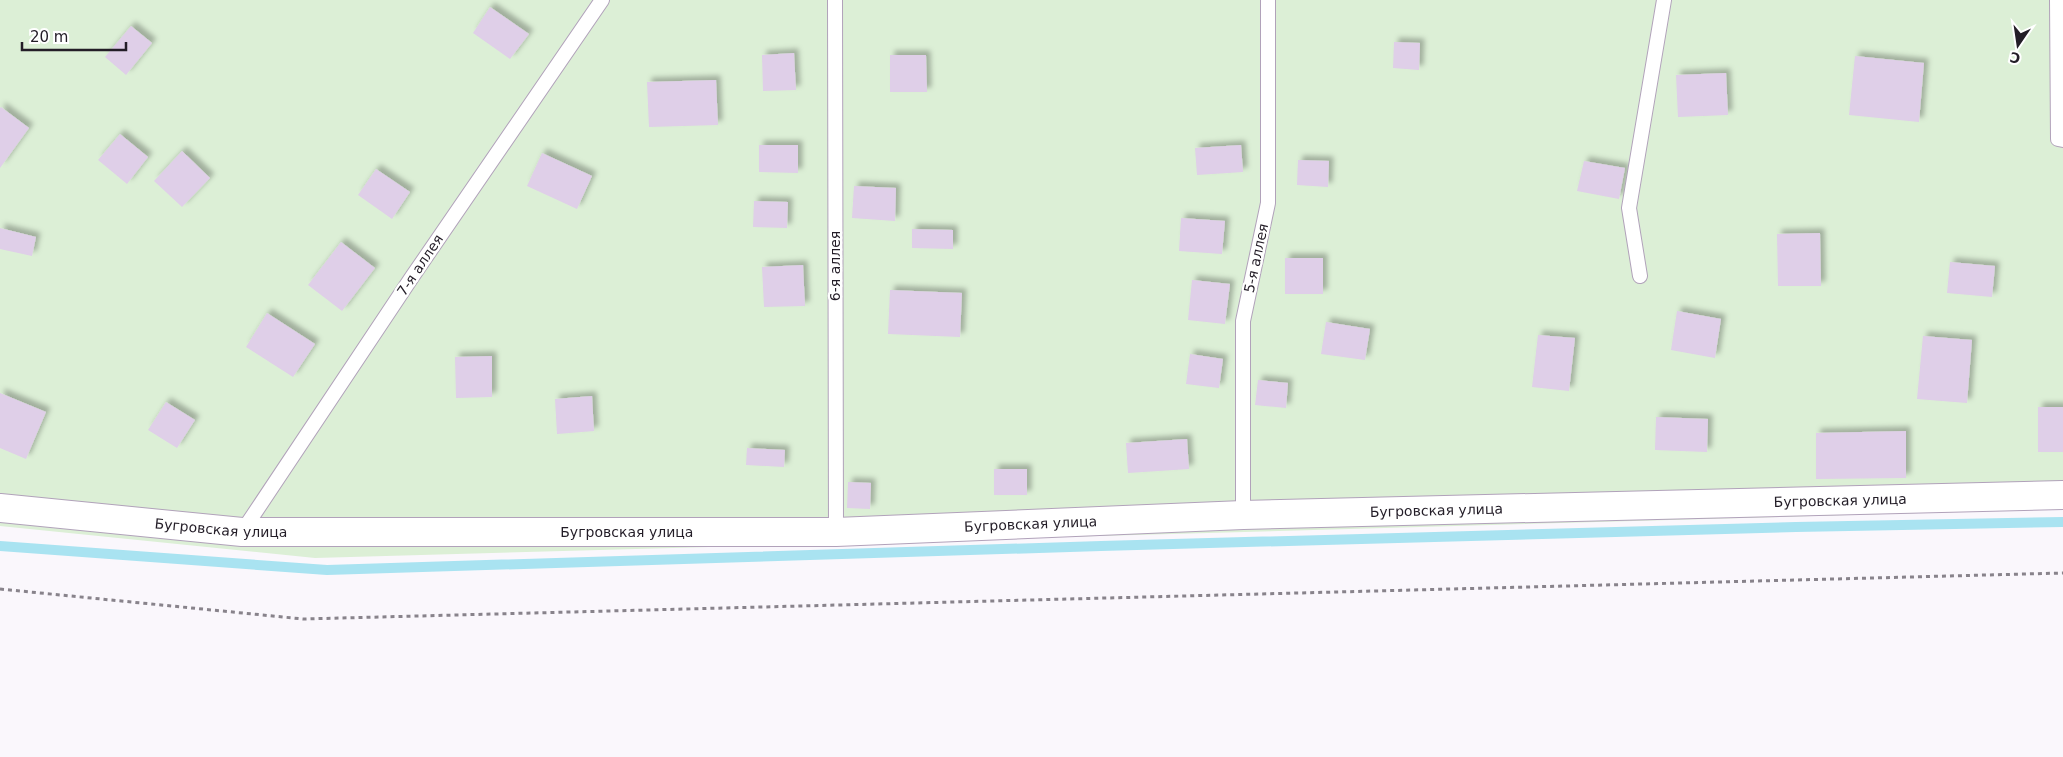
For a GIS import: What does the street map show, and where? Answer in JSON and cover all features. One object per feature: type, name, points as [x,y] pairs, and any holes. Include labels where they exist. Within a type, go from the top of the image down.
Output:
[{"type":"street","name":"Бугровская улица","points":[[0,508],[242,532],[836,532],[1243,515],[2063,495]]},
{"type":"lane","name":"7-я аллея","points":[[242,532],[406,285],[602,0]]},
{"type":"lane","name":"6-я аллея","points":[[835,0],[836,532]]},
{"type":"lane","name":"5-я аллея","points":[[1243,515],[1243,321],[1268,202],[1268,0]]},
{"type":"lane","points":[[1640,276],[1629,208],[1664,0]]},
{"type":"lane","points":[[2058,0],[2058,139],[2063,140]]},
{"type":"path","points":[[0,589],[303,619],[2063,573]]},
{"type":"green space","points":[[0,0],[2063,0],[2063,509],[315,558],[0,526]]},
{"type":"building","points":[[490,7],[529,34],[510,59],[473,33]]},
{"type":"building","points":[[131,26],[152,43],[126,75],[105,57]]},
{"type":"building","points":[[1394,42],[1420,43],[1419,70],[1393,68]]},
{"type":"building","points":[[794,53],[796,90],[763,91],[762,55]]},
{"type":"building","points":[[890,55],[926,55],[927,92],[890,92]]},
{"type":"building","points":[[1855,56],[1924,63],[1919,122],[1849,115]]},
{"type":"building","points":[[1726,73],[1728,115],[1678,117],[1676,75]]},
{"type":"building","points":[[716,80],[718,125],[649,127],[647,82]]},
{"type":"building","points":[[0,108],[29,128],[0,168]]},
{"type":"building","points":[[120,134],[148,157],[127,184],[98,160]]},
{"type":"building","points":[[759,145],[798,145],[798,173],[759,172]]},
{"type":"building","points":[[1241,145],[1243,172],[1197,175],[1195,148]]},
{"type":"building","points":[[182,151],[210,178],[182,207],[154,181]]},
{"type":"building","points":[[542,153],[592,176],[577,209],[527,186]]},
{"type":"building","points":[[1298,160],[1329,161],[1328,187],[1297,185]]},
{"type":"building","points":[[1584,161],[1625,168],[1619,199],[1577,191]]},
{"type":"building","points":[[376,169],[410,192],[392,219],[358,195]]},
{"type":"building","points":[[854,186],[896,188],[895,221],[852,218]]},
{"type":"building","points":[[754,201],[788,202],[787,228],[753,227]]},
{"type":"building","points":[[1181,218],[1225,221],[1222,254],[1179,251]]},
{"type":"building","points":[[0,228],[36,237],[32,256],[0,249]]},
{"type":"building","points":[[912,229],[953,230],[953,249],[912,248]]},
{"type":"building","points":[[1820,233],[1821,286],[1778,286],[1777,234]]},
{"type":"building","points":[[341,242],[375,268],[342,311],[308,285]]},
{"type":"building","points":[[1285,258],[1323,258],[1323,294],[1285,294]]},
{"type":"building","points":[[1950,262],[1995,266],[1992,297],[1947,293]]},
{"type":"building","points":[[803,265],[805,306],[764,307],[762,267]]},
{"type":"building","points":[[1192,280],[1230,284],[1225,324],[1188,320]]},
{"type":"building","points":[[890,290],[962,293],[960,337],[888,334]]},
{"type":"building","points":[[1677,311],[1721,319],[1715,358],[1671,350]]},
{"type":"building","points":[[267,313],[315,344],[293,377],[246,347]]},
{"type":"building","points":[[1326,322],[1370,329],[1365,360],[1321,354]]},
{"type":"building","points":[[1538,335],[1575,338],[1569,391],[1532,387]]},
{"type":"building","points":[[1923,336],[1972,340],[1967,403],[1917,399]]},
{"type":"building","points":[[1190,354],[1223,359],[1219,388],[1186,384]]},
{"type":"building","points":[[492,356],[492,397],[456,398],[455,357]]},
{"type":"building","points":[[1258,380],[1288,383],[1286,408],[1255,405]]},
{"type":"building","points":[[0,393],[46,412],[26,459],[0,448]]},
{"type":"building","points":[[592,396],[594,431],[557,434],[555,399]]},
{"type":"building","points":[[166,402],[195,420],[177,448],[148,430]]},
{"type":"building","points":[[2038,407],[2063,407],[2063,452],[2038,452]]},
{"type":"building","points":[[1656,417],[1708,419],[1707,452],[1655,450]]},
{"type":"building","points":[[1906,431],[1906,478],[1816,479],[1816,433]]},
{"type":"building","points":[[1187,439],[1189,469],[1128,473],[1126,443]]},
{"type":"building","points":[[747,448],[785,450],[784,467],[746,465]]},
{"type":"building","points":[[994,469],[1027,469],[1027,495],[994,495]]},
{"type":"building","points":[[848,482],[871,483],[870,509],[847,508]]},
{"type":"waterway","points":[[0,546],[327,570],[1101,546],[1796,527],[2063,522]]}]
